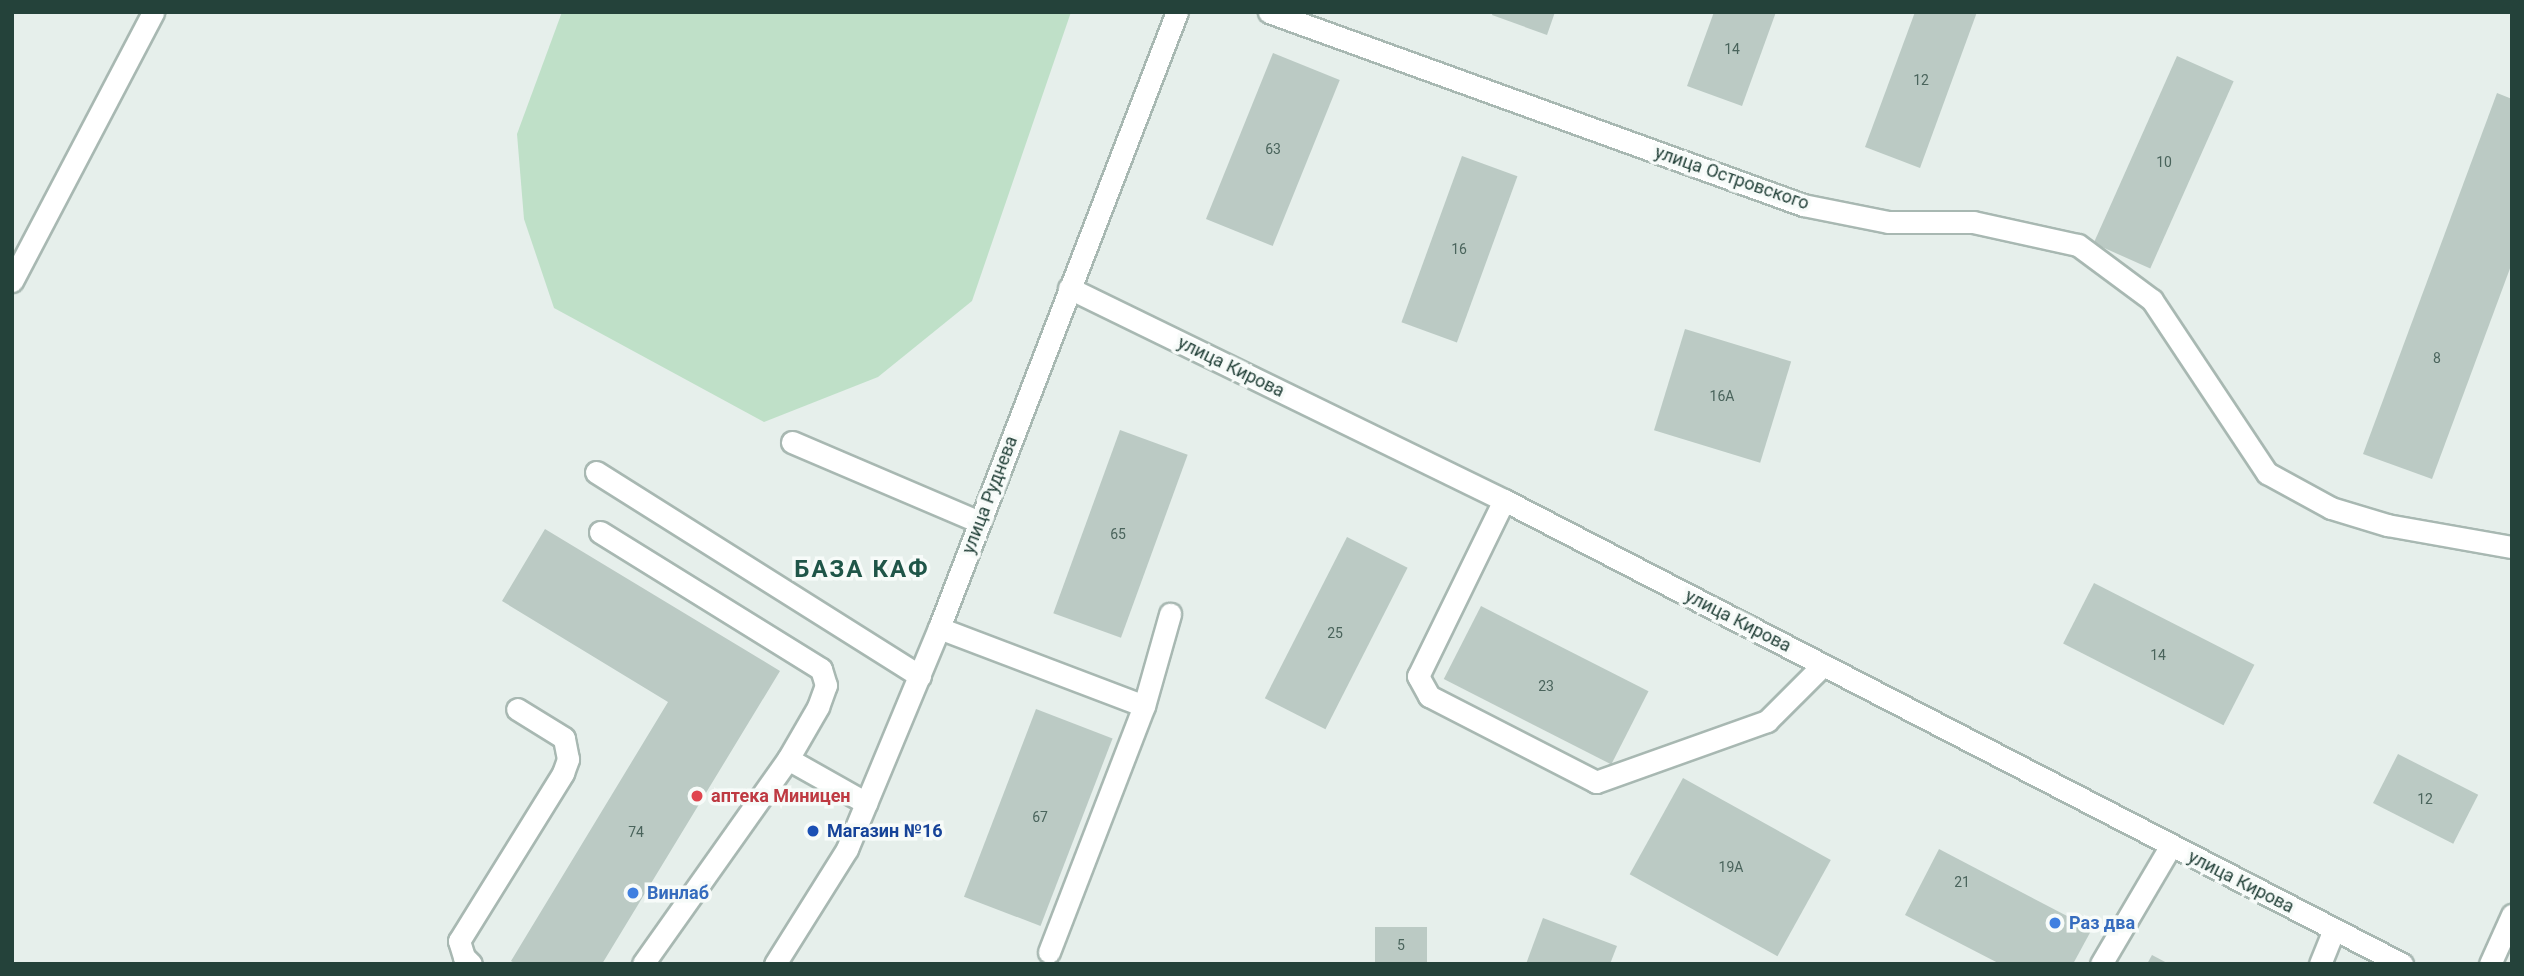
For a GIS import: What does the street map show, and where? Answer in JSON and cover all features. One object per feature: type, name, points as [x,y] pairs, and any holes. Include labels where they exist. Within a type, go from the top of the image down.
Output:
[{"type":"street","points":[[12,281],[153,12]]},
{"type":"street","name":"улица Руднева","points":[[775,964],[835,873],[866,803],[939,628],[1177,12]]},
{"type":"street","name":"улица Островского","points":[[1269,12],[1803,205],[1888,222],[1973,222],[2078,244],[2152,300],[2267,473],[2330,508],[2387,525],[2512,547]]},
{"type":"street","name":"улица Кирова","points":[[1069,288],[1504,500],[2402,964]]},
{"type":"street","points":[[792,442],[980,522]]},
{"type":"street","points":[[596,472],[919,676]]},
{"type":"street","points":[[1504,500],[1418,676],[1429,696],[1595,782],[1768,721],[1823,666]]},
{"type":"street","points":[[600,532],[821,669],[826,685],[818,707],[788,759],[643,964]]},
{"type":"street","points":[[1049,952],[1144,706],[1170,614]]},
{"type":"street","points":[[939,628],[1144,706]]},
{"type":"street","points":[[471,964],[464,957],[459,941],[563,773],[568,759],[564,738],[517,709]]},
{"type":"street","points":[[788,759],[866,803]]},
{"type":"street","points":[[2101,964],[2171,845]]},
{"type":"street","points":[[2490,964],[2512,915]]},
{"type":"street","points":[[2320,964],[2334,930]]},
{"type":"green space","points":[[562,12],[1071,12],[972,301],[878,377],[764,422],[554,308],[524,219],[517,134]]},
{"type":"building","points":[[1493,12],[1555,12],[1547,35],[1492,15]]},
{"type":"building","points":[[1714,12],[1776,12],[1742,106],[1687,86]]},
{"type":"building","points":[[1915,12],[1977,12],[1920,168],[1865,147]]},
{"type":"building","points":[[1273,53],[1340,80],[1273,246],[1206,219]]},
{"type":"building","points":[[2177,56],[2234,81],[2150,268],[2094,243]]},
{"type":"building","points":[[2497,93],[2512,99],[2512,263],[2432,479],[2363,454]]},
{"type":"building","points":[[1462,156],[1517,176],[1457,343],[1401,322]]},
{"type":"building","points":[[1685,329],[1791,361],[1760,463],[1654,430]]},
{"type":"building","points":[[1120,430],[1188,455],[1121,638],[1053,613]]},
{"type":"building","points":[[545,529],[780,671],[602,964],[516,964],[511,961],[668,702],[502,601]]},
{"type":"building","points":[[1347,537],[1408,568],[1325,729],[1265,698]]},
{"type":"building","points":[[2094,583],[2254,665],[2224,725],[2063,644]]},
{"type":"building","points":[[1481,606],[1649,691],[1611,764],[1444,679]]},
{"type":"building","points":[[1036,709],[1113,738],[1041,926],[964,897]]},
{"type":"building","points":[[2398,754],[2478,795],[2453,844],[2373,803]]},
{"type":"building","points":[[1683,778],[1831,860],[1777,956],[1630,874]]},
{"type":"building","points":[[1939,849],[2092,929],[2073,964],[2000,964],[1905,915]]},
{"type":"building","points":[[1543,918],[1617,946],[1610,964],[1526,964]]},
{"type":"building","points":[[1375,927],[1427,927],[1427,964],[1375,964]]},
{"type":"building","points":[[2152,955],[2169,964],[2147,964]]},
{"type":"place","name":"аптека Миницен","points":[[697,796]]},
{"type":"place","name":"Магазин №16","points":[[813,831]]},
{"type":"place","name":"Винлаб","points":[[633,893]]},
{"type":"place","name":"Раз два","points":[[2055,923]]},
{"type":"district","name":"БАЗА КАФ","points":[[862,570]]}]
